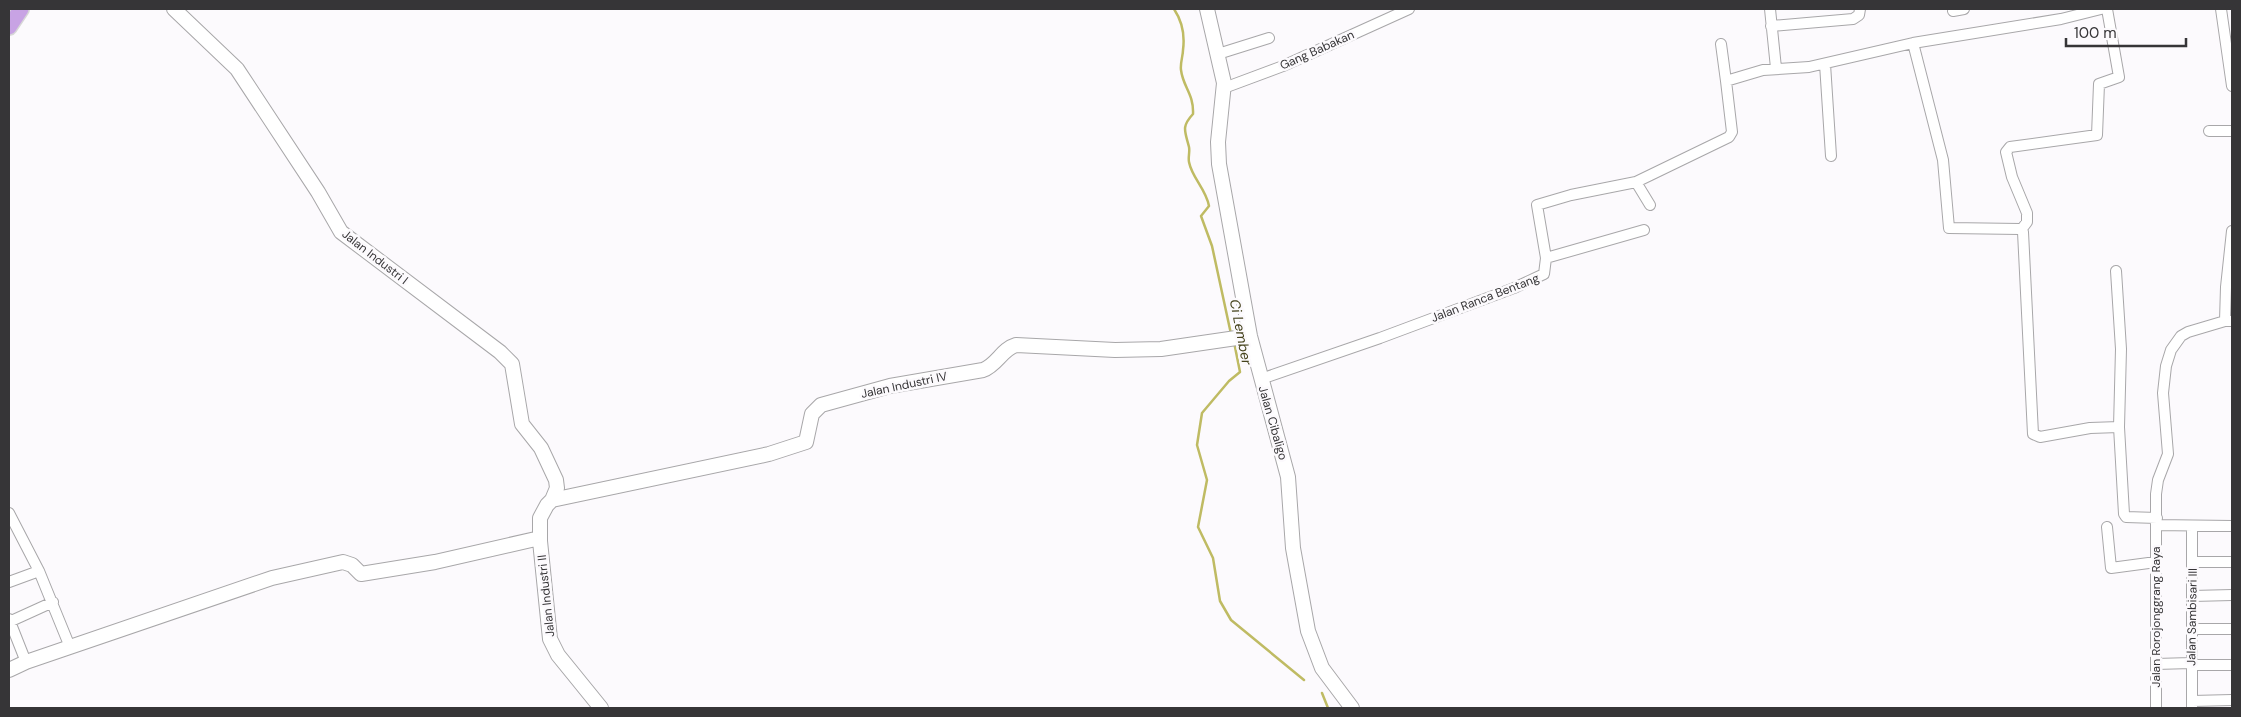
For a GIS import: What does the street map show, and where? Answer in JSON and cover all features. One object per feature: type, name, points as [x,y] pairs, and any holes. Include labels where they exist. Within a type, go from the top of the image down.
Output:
[{"type":"main road","points":[[9,27],[21,9]]},
{"type":"main road","name":"Jalan Industri I","points":[[174,9],[237,69],[318,192],[341,232],[500,352],[512,364],[522,424],[541,448],[556,480],[557,488],[552,500]]},
{"type":"main road","name":"Jalan Cibaligo","points":[[1207,9],[1224,88],[1218,142],[1219,164],[1250,336],[1260,379],[1288,477],[1294,548],[1308,631],[1322,668],[1352,708]]},
{"type":"main road","name":"Jalan Industri IV","points":[[552,500],[769,454],[802,444],[808,439],[812,414],[821,405],[890,386],[983,370],[995,362],[1010,347],[1016,345],[1115,350],[1161,349],[1250,336]]},
{"type":"main road","name":"Jalan Industri II","points":[[552,500],[543,510],[540,518],[540,538],[550,639],[558,654],[601,708]]},
{"type":"main road","points":[[9,670],[26,662],[272,578],[343,562],[352,565],[361,574],[396,569],[540,538]]},
{"type":"street","name":"Gang Babakan","points":[[1224,88],[1283,66],[1409,9]]},
{"type":"street","points":[[1770,9],[1776,68]]},
{"type":"street","points":[[1771,26],[1853,19],[1859,15],[1860,9]]},
{"type":"street","points":[[1953,11],[1964,9]]},
{"type":"street","points":[[1721,44],[1726,81],[1776,68],[1825,64],[1913,44],[2061,19],[2101,9]]},
{"type":"street","points":[[2107,9],[2119,77],[2100,84],[2097,135],[2010,147],[2006,152],[2012,177],[2027,213],[2027,222],[2021,230],[2033,434],[2040,437],[2090,428],[2119,427]]},
{"type":"street","points":[[2220,9],[2232,86]]},
{"type":"street","points":[[1218,54],[1269,38]]},
{"type":"street","points":[[1913,44],[1943,160],[1949,228],[1951,230],[2021,230]]},
{"type":"street","points":[[1825,64],[1831,156]]},
{"type":"street","name":"Jalan Ranca Bentang","points":[[1260,379],[1514,288],[1544,274],[1546,258],[1537,205],[1571,194],[1636,182],[1729,137],[1732,132],[1726,81]]},
{"type":"street","points":[[2209,131],[2232,131]]},
{"type":"street","points":[[1636,182],[1650,204]]},
{"type":"street","points":[[1546,258],[1644,230]]},
{"type":"street","points":[[2229,321],[2226,287],[2232,231]]},
{"type":"street","points":[[2116,270],[2121,349],[2119,427],[2124,514],[2126,517],[2192,526],[2232,526]]},
{"type":"street","name":"Jalan Rorojonggrang Raya","points":[[2156,708],[2157,486],[2168,454],[2163,382],[2171,350],[2181,336],[2188,332],[2229,321]]},
{"type":"street","points":[[9,513],[39,570],[70,647]]},
{"type":"street","name":"Jalan Sambisari III","points":[[2192,526],[2192,704]]},
{"type":"street","points":[[2107,527],[2111,568],[2156,562]]},
{"type":"street","points":[[2193,562],[2232,562]]},
{"type":"street","points":[[9,582],[39,570]]},
{"type":"street","points":[[2192,596],[2232,595]]},
{"type":"street","points":[[26,662],[9,621],[53,602]]},
{"type":"street","points":[[2192,629],[2232,629]]},
{"type":"street","points":[[2156,664],[2232,665]]},
{"type":"street","points":[[2192,704],[2232,700]]},
{"type":"waterway","name":"Ci Lember","points":[[1174,9],[1181,23],[1183,34],[1182,76],[1193,107],[1193,114],[1185,126],[1189,162],[1209,206],[1201,216],[1212,246],[1231,334]]},
{"type":"waterway","name":"Ci Lember","points":[[1234,342],[1240,372],[1229,381],[1202,413],[1197,445],[1207,480],[1198,527],[1213,558],[1220,601],[1231,620],[1304,680]]},
{"type":"waterway","name":"Ci Lember","points":[[1322,693],[1328,708]]}]
